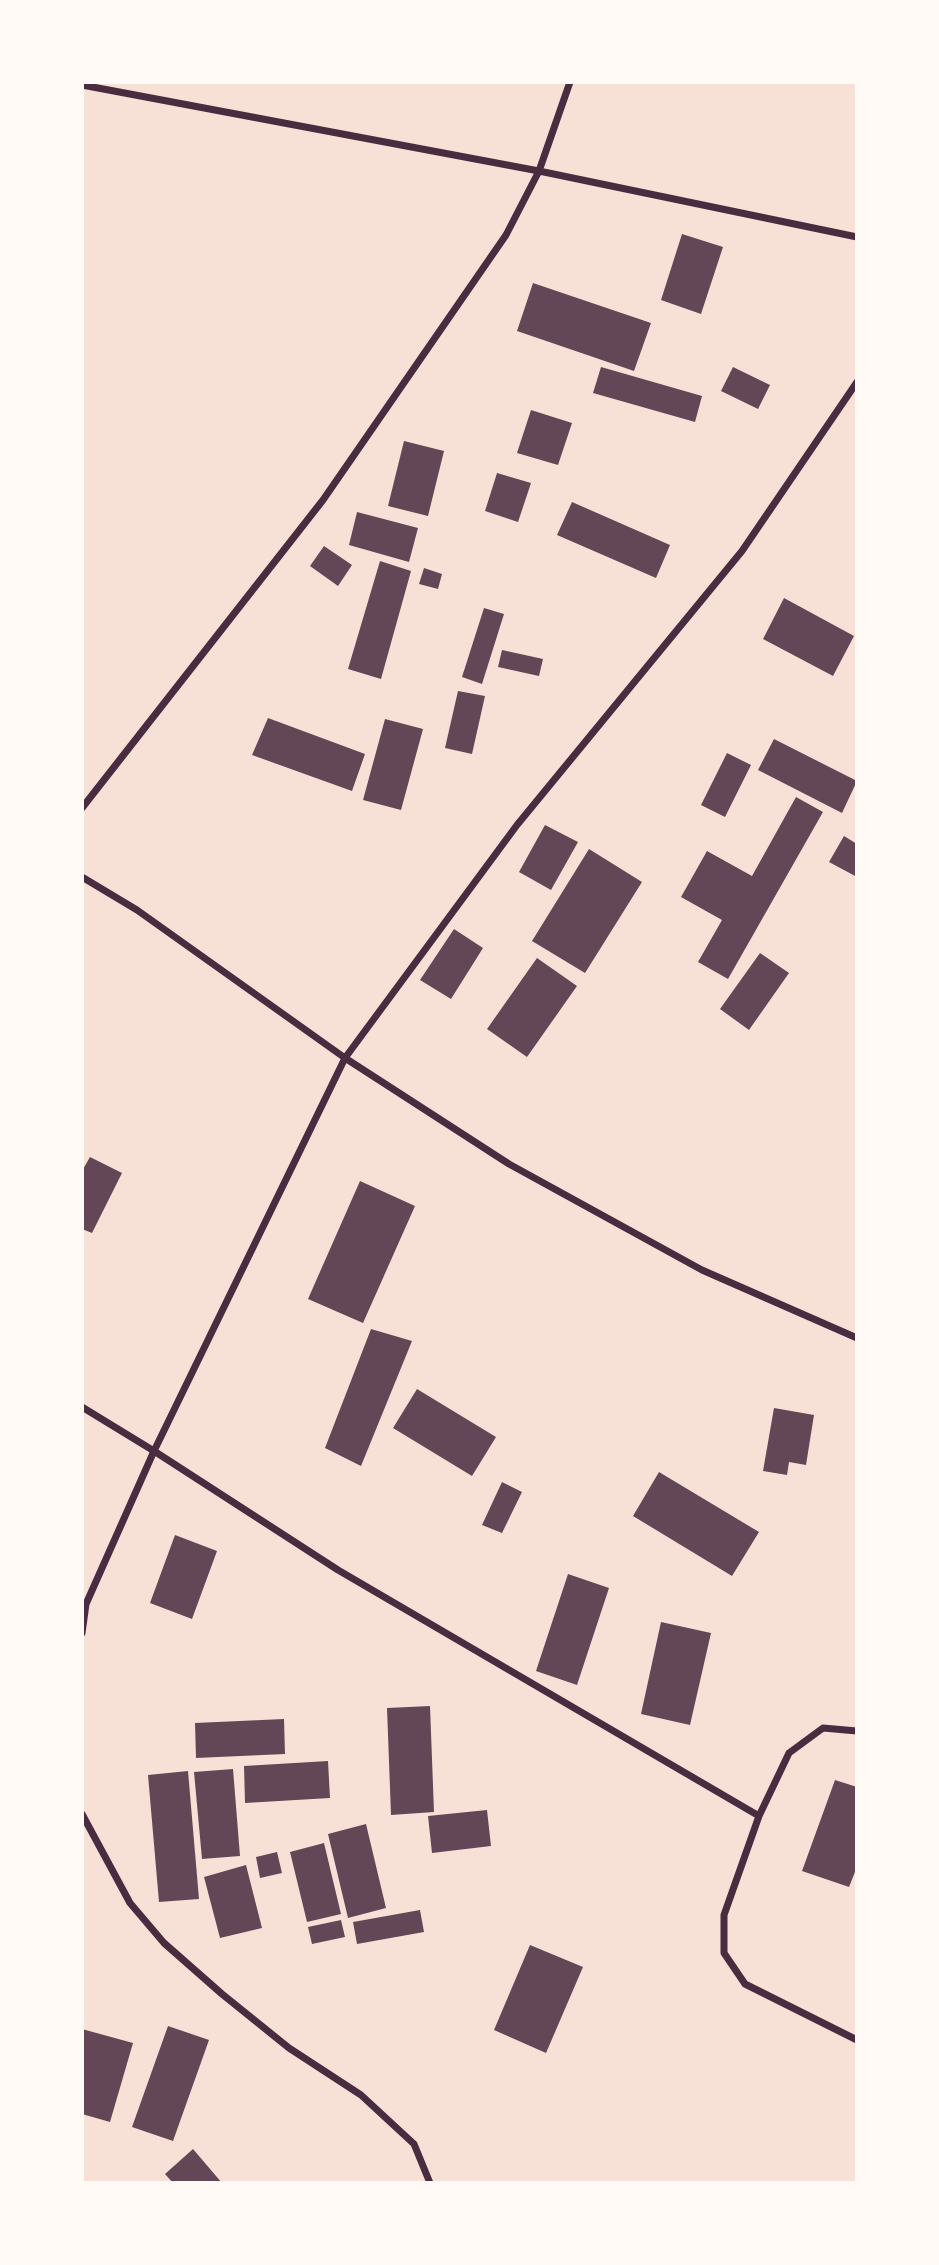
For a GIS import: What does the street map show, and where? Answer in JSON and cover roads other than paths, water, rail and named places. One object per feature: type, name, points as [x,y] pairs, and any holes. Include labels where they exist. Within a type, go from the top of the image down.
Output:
[{"type":"street","points":[[82,808],[323,500],[506,235],[539,171],[570,82]]},
{"type":"street","points":[[82,85],[539,171],[857,237]]},
{"type":"street","points":[[82,1633],[86,1604],[154,1451],[345,1058],[517,825],[741,551],[857,382]]},
{"type":"street","points":[[82,877],[137,910],[345,1058],[509,1164],[702,1270],[857,1338]]},
{"type":"street","points":[[82,1408],[154,1451],[338,1570],[759,1816]]},
{"type":"street","points":[[857,1731],[823,1728],[789,1753],[759,1816],[724,1915],[724,1953],[745,1984],[857,2040]]},
{"type":"street","points":[[82,1814],[130,1903],[164,1943],[289,2048],[361,2095],[414,2144],[430,2183]]}]
